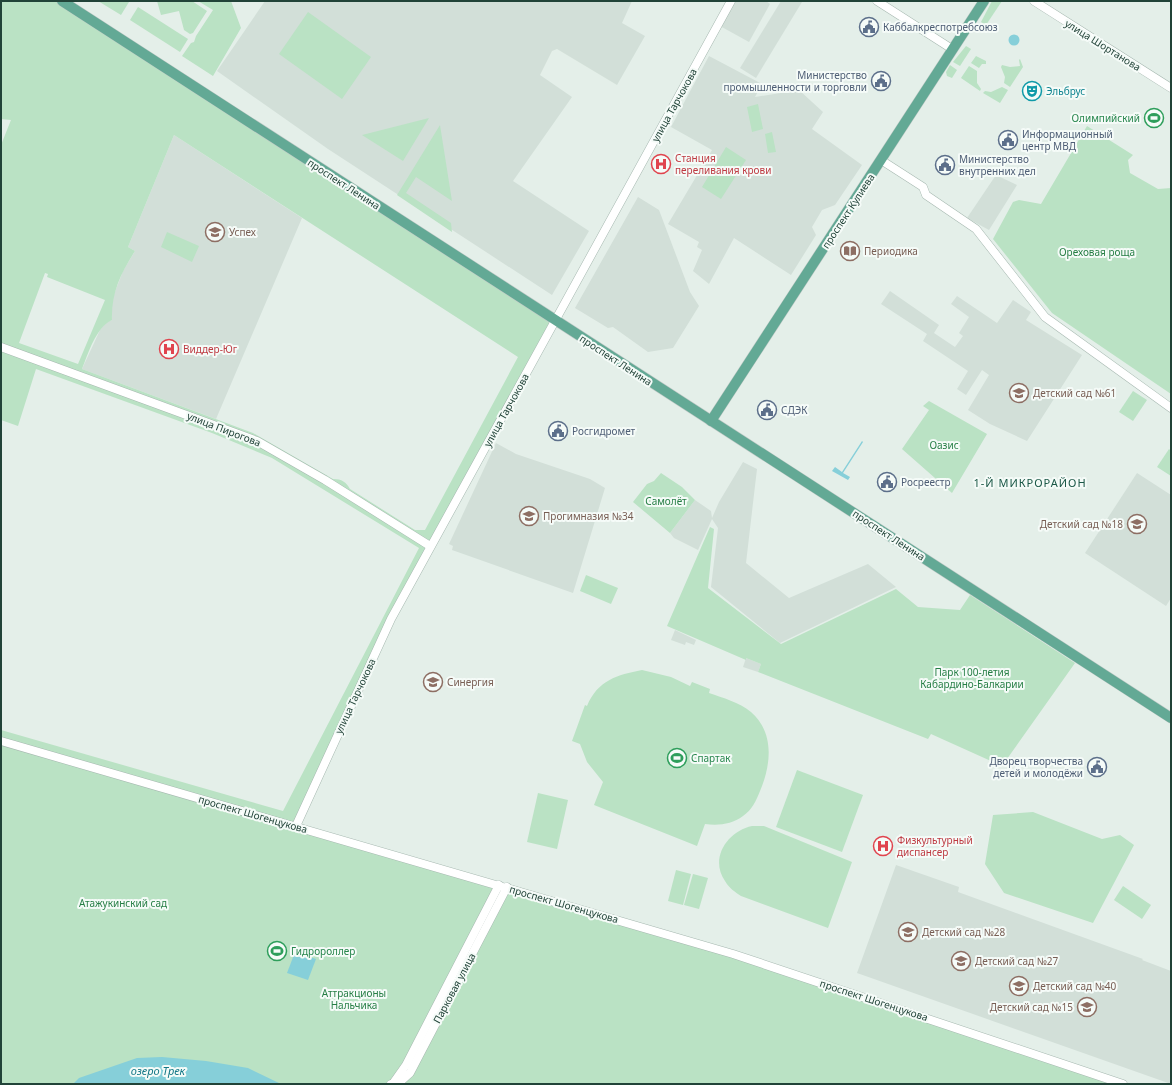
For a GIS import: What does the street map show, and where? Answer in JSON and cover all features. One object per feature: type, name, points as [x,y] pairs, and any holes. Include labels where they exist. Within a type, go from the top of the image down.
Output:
[{"type":"main road","name":"проспект Ленина","points":[[62,1],[1171,718]]},
{"type":"main road","name":"проспект Кулиева","points":[[711,421],[984,1]]},
{"type":"street","name":"улица Тарчокова","points":[[296,826],[375,652],[430,546],[731,1]]},
{"type":"street","points":[[877,1],[952,49]]},
{"type":"street","name":"улица Шортанова","points":[[1034,1],[1171,88]]},
{"type":"street","points":[[881,160],[923,187],[926,195],[976,229],[1045,317],[1171,408]]},
{"type":"street","name":"улица Пирогова","points":[[1,347],[257,441],[325,480],[430,546]]},
{"type":"street","name":"проспект Шогенцукова","points":[[1,740],[789,971],[1123,1084]]},
{"type":"street","name":"Парковая улица","points":[[393,1083],[400,1080],[410,1072],[503,886]]},
{"type":"shaded area","points":[[265,1],[632,1],[622,23],[645,36],[617,85],[557,49],[552,51],[540,75],[572,97],[513,181],[589,231],[552,295],[328,149],[217,71]]},
{"type":"shaded area","points":[[734,1],[766,1],[770,4],[749,42],[720,26]]},
{"type":"shaded area","points":[[781,1],[802,2],[756,78],[740,68]]},
{"type":"shaded area","points":[[709,56],[762,84],[755,97],[799,90],[823,112],[812,129],[862,165],[835,205],[822,210],[812,227],[816,235],[791,275],[734,238],[709,284],[693,271],[702,250],[697,247],[699,242],[668,224],[712,150],[671,127]]},
{"type":"shaded area","points":[[174,135],[302,218],[216,419],[82,369],[100,330],[106,322],[112,320],[111,302],[123,271],[135,251],[128,247]]},
{"type":"shaded area","points":[[996,175],[1017,185],[989,230],[967,218]]},
{"type":"shaded area","points":[[638,197],[659,210],[690,292],[699,306],[673,348],[648,352],[613,327],[608,328],[575,308]]},
{"type":"shaded area","points":[[890,291],[939,325],[934,333],[955,347],[963,336],[959,333],[969,317],[951,304],[957,296],[997,323],[1013,300],[1031,312],[1026,320],[1082,355],[1027,441],[990,424],[968,410],[989,375],[982,370],[966,395],[957,389],[968,371],[923,341],[927,334],[881,304]]},
{"type":"shaded area","name":"Прогимназия №34","points":[[496,443],[516,454],[590,479],[605,488],[573,593],[452,550],[453,546],[449,544]]},
{"type":"shaded area","points":[[743,462],[757,469],[746,563],[789,598],[868,564],[896,587],[780,643],[711,587],[718,528],[712,519],[698,550],[674,538],[670,533],[695,500],[711,511],[712,518],[719,502]]},
{"type":"shaded area","name":"Детский сад №18","points":[[1137,473],[1171,495],[1171,598],[1166,606],[1085,553]]},
{"type":"shaded area","points":[[675,630],[696,640],[694,645],[686,642],[685,645],[671,640]]},
{"type":"shaded area","points":[[746,658],[761,664],[758,672],[743,667]]},
{"type":"shaded area","points":[[896,865],[959,887],[958,892],[1143,959],[1142,960],[1171,971],[1171,1084],[857,973]]},
{"type":"green space","points":[[1,1],[62,1],[555,321],[430,546],[296,826],[733,954],[1123,1084],[1,1084],[1,730],[283,811],[419,548],[272,458],[212,433],[36,369],[18,426],[1,420],[1,145],[11,120],[1,119]],"holes":[[[174,135],[518,357],[425,530],[415,530],[350,489],[343,481],[333,479],[253,433],[82,369],[101,328],[112,320],[115,292],[121,275],[135,251],[128,247]],[[45,273],[48,274],[47,277],[105,300],[78,364],[19,343]]]},
{"type":"green space","points":[[98,1],[128,1],[129,2],[121,15]]},
{"type":"green space","points":[[157,1],[192,1],[207,11],[193,33],[190,34],[184,30],[179,11],[161,15]]},
{"type":"green space","points":[[198,1],[231,1],[241,28],[213,76],[182,56],[191,43],[194,42],[196,36],[213,10]]},
{"type":"green space","points":[[992,1],[1002,1],[986,25],[981,22]]},
{"type":"green space","points":[[138,7],[188,39],[180,52],[130,20]]},
{"type":"green space","points":[[308,12],[371,57],[342,99],[279,54]]},
{"type":"green space","points":[[966,46],[971,49],[960,66],[953,62]]},
{"type":"green space","points":[[976,56],[986,61],[986,64],[982,64],[979,68],[971,63]]},
{"type":"green space","points":[[1020,59],[1023,67],[1010,87],[1004,83],[1005,77],[1001,67],[1002,65],[1010,67],[1020,66]]},
{"type":"green space","points":[[950,65],[957,70],[952,78],[947,76],[946,72]]},
{"type":"green space","points":[[969,66],[977,71],[977,83],[981,89],[980,91],[961,78]]},
{"type":"green space","points":[[1002,87],[1008,90],[1000,103],[983,93],[985,91],[991,92]]},
{"type":"green space","points":[[758,104],[763,129],[752,132],[747,107]]},
{"type":"green space","points":[[429,118],[403,161],[362,135]]},
{"type":"green space","points":[[440,125],[452,201],[416,177],[406,193],[451,223],[452,232],[397,195]]},
{"type":"green space","name":"Ореховая роща","points":[[1087,126],[1133,155],[1128,160],[1130,173],[1158,189],[1171,188],[1171,394],[1052,313],[993,239],[1013,202],[1019,200],[1041,204]]},
{"type":"green space","points":[[772,132],[776,152],[768,153],[765,134]]},
{"type":"green space","points":[[726,147],[746,160],[721,199],[702,187]]},
{"type":"green space","points":[[167,232],[199,246],[192,262],[161,247]]},
{"type":"green space","points":[[1133,391],[1147,400],[1133,421],[1119,412]]},
{"type":"green space","name":"Оазис","points":[[929,401],[987,434],[952,493],[902,449],[929,410],[923,406]]},
{"type":"green space","points":[[1169,449],[1171,451],[1171,476],[1157,467]]},
{"type":"green space","name":"Самолёт","points":[[661,473],[682,487],[695,500],[670,533],[633,502],[647,484],[654,481]]},
{"type":"green space","name":"Парк 100-летия Кабардино-Балкарии","points":[[710,527],[714,529],[708,588],[781,644],[896,589],[918,607],[960,610],[970,595],[1075,663],[1002,766],[931,734],[928,739],[758,672],[761,664],[746,658],[746,660],[667,626]]},
{"type":"green space","points":[[586,575],[618,588],[611,604],[580,591]]},
{"type":"green space","name":"Спартак","points":[[642,670],[671,677],[690,686],[692,682],[710,689],[709,693],[741,706],[751,712],[759,720],[767,739],[769,750],[767,771],[753,805],[746,814],[730,823],[715,825],[705,824],[697,846],[594,805],[603,782],[587,762],[580,744],[572,741],[585,705],[587,706],[591,697],[597,690],[609,680],[624,674]]},
{"type":"green space","points":[[797,770],[863,795],[842,852],[776,827]]},
{"type":"green space","points":[[538,793],[568,800],[557,849],[527,842]]},
{"type":"green space","points":[[1033,812],[1102,839],[1120,835],[1134,845],[1093,923],[1004,893],[985,864],[993,815]]},
{"type":"green space","points":[[752,826],[764,826],[852,862],[828,928],[741,896],[732,890],[721,872],[719,863],[720,855],[724,847],[735,833]]},
{"type":"green space","points":[[676,870],[691,874],[683,905],[668,901]]},
{"type":"green space","points":[[693,874],[708,878],[699,909],[684,905]]},
{"type":"green space","points":[[1123,886],[1151,905],[1142,919],[1114,900]]},
{"type":"water","points":[[1012,35],[1016,35],[1018,36],[1018,44],[1012,45],[1009,42],[1009,38]]},
{"type":"water","points":[[862,441],[863,442],[843,473],[850,477],[848,480],[832,471],[835,467],[842,472]]},
{"type":"water","name":"Гидророллер","points":[[272,943],[285,946],[282,960],[269,957]]},
{"type":"water","points":[[295,952],[316,959],[308,980],[287,973]]},
{"type":"water","name":"озеро Трек","points":[[162,1057],[206,1061],[248,1068],[281,1084],[73,1084],[79,1078],[137,1058]]},
{"type":"place","name":"Каббалкреспотребсоюз","points":[[869,27]]},
{"type":"place","name":"Министерство промышленности и торговли","points":[[881,81]]},
{"type":"place","name":"Эльбрус","points":[[1032,91]]},
{"type":"place","name":"Олимпийский","points":[[1154,118]]},
{"type":"place","name":"Информационный центр МВД","points":[[1008,140]]},
{"type":"place","name":"Станция переливания крови","points":[[661,164]]},
{"type":"place","name":"Министерство внутренних дел","points":[[945,165]]},
{"type":"place","name":"Успех","points":[[215,232]]},
{"type":"place","name":"Периодика","points":[[850,251]]},
{"type":"place","name":"Виддер-Юг","points":[[169,349]]},
{"type":"place","name":"Детский сад №61","points":[[1019,393]]},
{"type":"place","name":"СДЭК","points":[[767,410]]},
{"type":"place","name":"Росгидромет","points":[[558,431]]},
{"type":"place","name":"Росреестр","points":[[887,482]]},
{"type":"place","name":"Прогимназия №34","points":[[529,516]]},
{"type":"place","name":"Детский сад №18","points":[[1137,524]]},
{"type":"place","name":"Синергия","points":[[433,682]]},
{"type":"place","name":"Спартак","points":[[677,758]]},
{"type":"place","name":"Дворец творчества детей и молодёжи","points":[[1097,767]]},
{"type":"place","name":"Физкультурный диспансер","points":[[883,846]]},
{"type":"place","name":"Детский сад №28","points":[[908,932]]},
{"type":"place","name":"Гидророллер","points":[[277,951]]},
{"type":"place","name":"Детский сад №27","points":[[961,961]]},
{"type":"place","name":"Детский сад №40","points":[[1019,986]]},
{"type":"place","name":"Детский сад №15","points":[[1087,1007]]},
{"type":"district","name":"1-Й МИКРОРАЙОН","points":[[1030,483]]},
{"type":"park label","name":"Атажукинский сад","points":[[123,903]]},
{"type":"park label","name":"Аттракционы Нальчика","points":[[354,998]]}]
